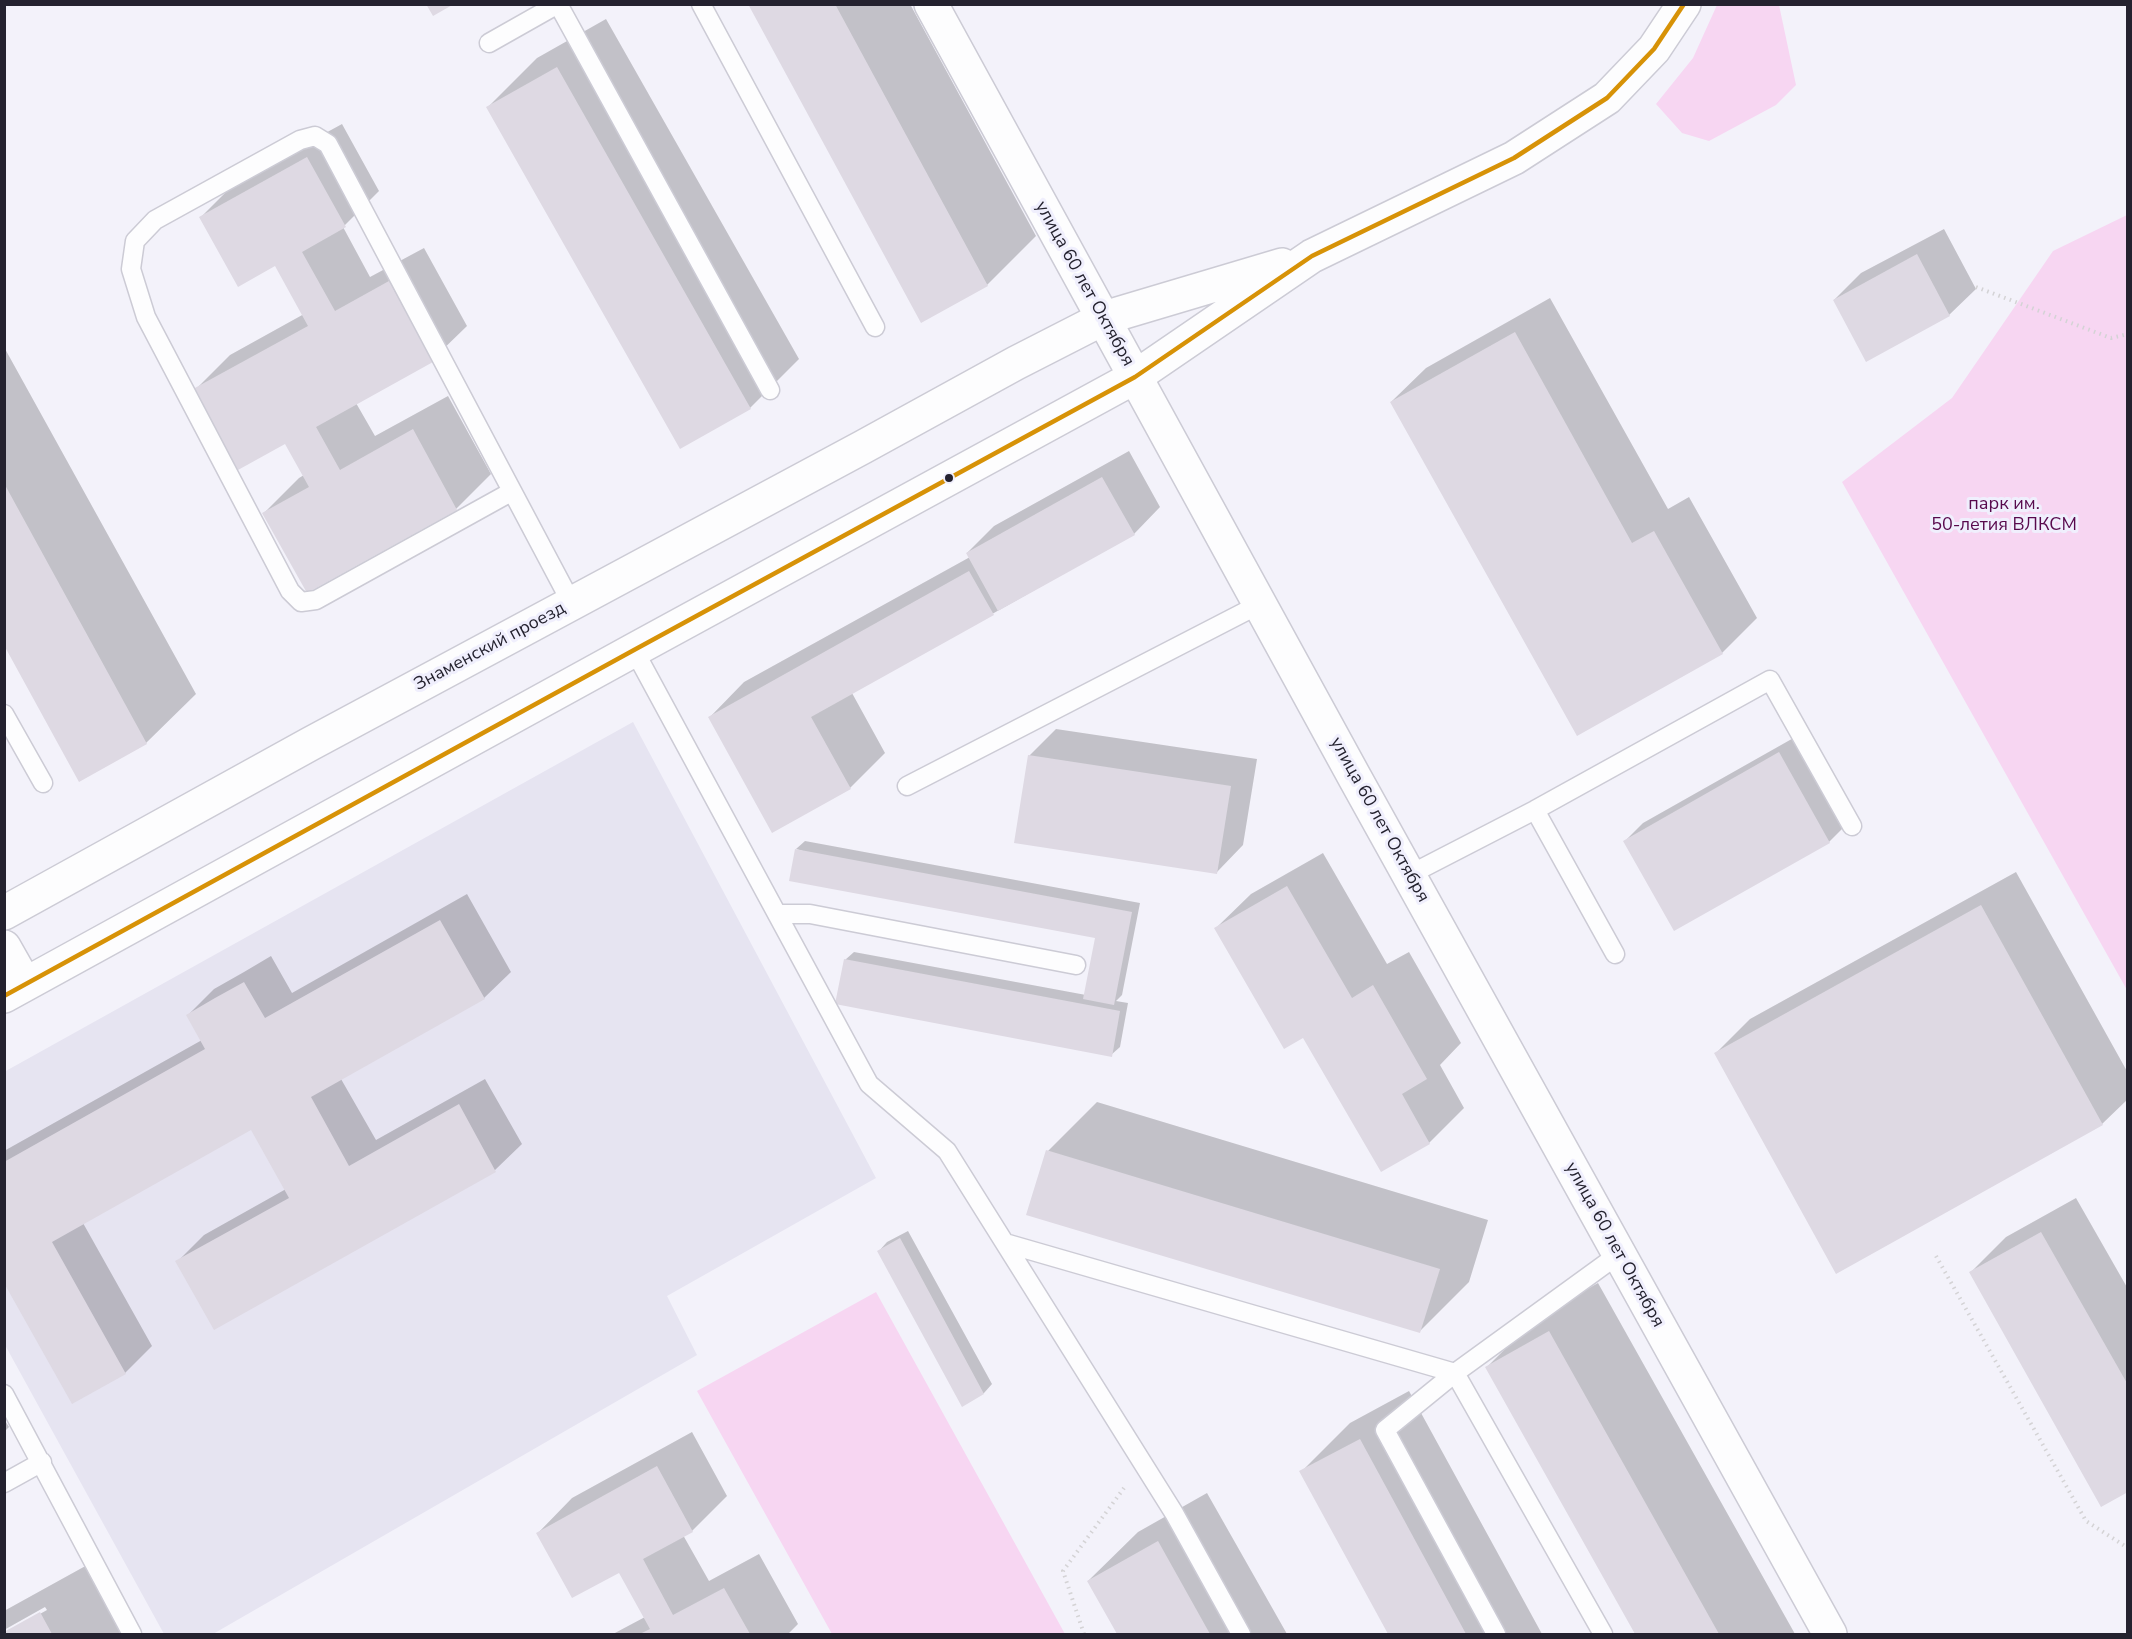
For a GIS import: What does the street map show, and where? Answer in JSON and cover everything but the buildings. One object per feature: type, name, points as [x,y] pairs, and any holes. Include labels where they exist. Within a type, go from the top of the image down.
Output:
[{"type":"main road","name":"улица 60 лет Октября","points":[[931,4],[1409,875],[1830,1635]]},
{"type":"main road","name":"Знаменский проезд","points":[[15,990],[1135,377],[1312,256],[1514,158],[1607,98],[1654,49],[1684,4]]},
{"type":"main road","name":"Знаменский проезд","points":[[4,912],[1016,363],[1104,318],[1312,256]]},
{"type":"main road","points":[[4,947],[15,990]]},
{"type":"lane","points":[[701,4],[875,327]]},
{"type":"lane","points":[[489,43],[558,5],[770,390]]},
{"type":"lane","points":[[511,492],[316,600],[301,602],[290,591],[146,317],[131,269],[135,240],[155,220],[300,140],[315,136],[328,144],[572,604]]},
{"type":"lane","points":[[907,786],[1260,604]]},
{"type":"lane","points":[[634,650],[869,1084],[946,1151],[1174,1513],[1240,1635]]},
{"type":"lane","points":[[1409,875],[1535,810],[1770,680],[1852,826]]},
{"type":"lane","points":[[4,714],[43,783]]},
{"type":"lane","points":[[1535,810],[1615,954]]},
{"type":"lane","points":[[777,914],[810,914],[1076,965]]},
{"type":"lane","points":[[1005,1243],[1455,1373],[1603,1635]]},
{"type":"lane","points":[[1497,1635],[1385,1430],[1455,1373],[1619,1254]]},
{"type":"lane","points":[[4,1394],[132,1635]]},
{"type":"lane","points":[[4,1483],[42,1462]]},
{"type":"path","points":[[1976,287],[2111,338],[2127,334]]},
{"type":"path","points":[[1936,1256],[2086,1521],[2127,1548]]},
{"type":"path","points":[[1084,1635],[1063,1571],[1142,1463]]},
{"type":"shaded area","points":[[633,722],[876,1178],[667,1296],[697,1355],[213,1634],[164,1634],[5,1345],[4,1072]]},
{"type":"green space","points":[[1717,5],[1779,5],[1796,85],[1776,105],[1709,141],[1682,133],[1656,104],[1693,58]]},
{"type":"green space","name":"парк им. 50-летия ВЛКСМ","points":[[2127,215],[2127,990],[1842,482],[1952,398],[2053,251]]},
{"type":"green space","points":[[876,1292],[1065,1634],[832,1634],[697,1391]]},
{"type":"transit line","points":[[4,996],[1135,377],[1312,256],[1514,158],[1607,98],[1654,49],[1684,4]]}]
